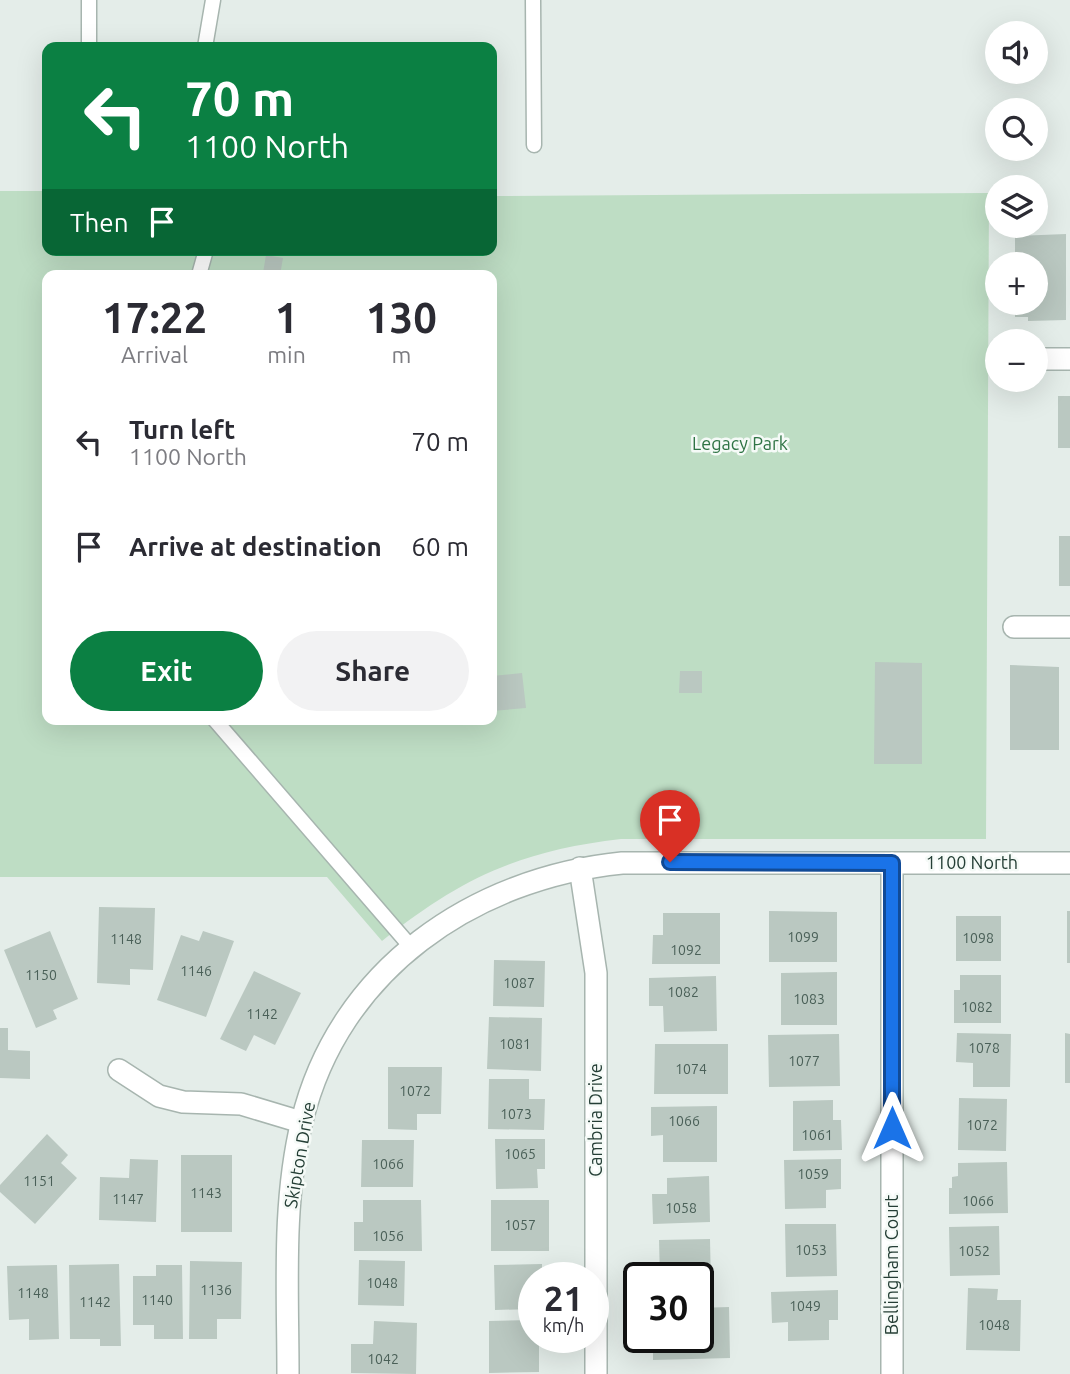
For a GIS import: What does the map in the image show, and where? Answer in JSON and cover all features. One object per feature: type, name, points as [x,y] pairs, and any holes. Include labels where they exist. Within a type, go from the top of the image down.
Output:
[{"type":"street","points":[[1048,359],[1070,359]]},
{"type":"street","points":[[1014,627],[1070,627]]},
{"type":"street","name":"1100 North","points":[[580,868],[622,863],[1070,863]]},
{"type":"street","name":"Bellingham Court","points":[[892,863],[892,1374]]},
{"type":"street","name":"Skipton Drive","points":[[288,1374],[289,1225],[301,1122],[318,1075],[337,1037],[373,985],[411,947],[467,908],[496,894],[580,868]]},
{"type":"street","name":"Cambria Drive","points":[[580,868],[596,973],[596,1374]]},
{"type":"street","points":[[120,1070],[159,1096],[183,1102],[241,1104],[301,1122]]},
{"type":"lane","points":[[89,0],[89,42]]},
{"type":"lane","points":[[206,42],[213,0]]},
{"type":"lane","points":[[533,0],[534,145]]},
{"type":"lane","points":[[219,725],[411,947]]},
{"type":"green space","name":"Legacy Park","points":[[0,191],[42,191],[42,256],[497,256],[497,196],[985,193],[985,238],[989,238],[989,252],[985,252],[985,315],[988,315],[988,329],[985,329],[985,392],[988,392],[986,839],[621,839],[585,844],[521,860],[465,884],[382,941],[327,877],[0,877]]},
{"type":"building","points":[[1066,234],[1066,320],[1028,321],[1028,317],[1015,317],[1048,315],[1048,252],[1015,252],[1015,238],[1048,238],[1048,235]]},
{"type":"building","points":[[266,256],[283,258],[281,270],[264,270]]},
{"type":"building","points":[[1058,396],[1070,396],[1070,448],[1058,448]]},
{"type":"building","points":[[1059,536],[1070,536],[1070,586],[1059,586]]},
{"type":"building","points":[[875,662],[922,663],[922,764],[874,764]]},
{"type":"building","points":[[1010,665],[1059,667],[1059,750],[1010,750]]},
{"type":"building","points":[[680,671],[702,671],[702,693],[679,693]]},
{"type":"building","points":[[522,673],[526,708],[497,711],[497,676]]},
{"type":"building","points":[[99,907],[155,908],[153,970],[130,969],[130,985],[97,983]]},
{"type":"building","points":[[769,911],[837,912],[837,962],[769,962]]},
{"type":"building","points":[[1067,911],[1070,911],[1070,963],[1067,963]]},
{"type":"building","points":[[663,913],[720,913],[720,964],[652,964],[653,935],[663,935]]},
{"type":"building","points":[[956,916],[1001,916],[1001,961],[956,961]]},
{"type":"building","points":[[50,931],[78,999],[53,1010],[57,1019],[36,1028],[4,950]]},
{"type":"building","points":[[203,931],[234,941],[206,1017],[157,1000],[181,935],[199,941]]},
{"type":"building","points":[[494,960],[545,961],[544,1007],[493,1006]]},
{"type":"building","points":[[254,971],[301,993],[275,1045],[254,1035],[246,1051],[220,1039]]},
{"type":"building","points":[[837,972],[837,1025],[781,1025],[781,973]]},
{"type":"building","points":[[960,975],[1001,975],[1001,1023],[954,1023],[954,990],[960,990]]},
{"type":"building","points":[[716,976],[717,1031],[664,1032],[663,1006],[649,1006],[649,978]]},
{"type":"building","points":[[489,1017],[542,1018],[541,1071],[487,1069]]},
{"type":"building","points":[[0,1028],[8,1028],[8,1050],[30,1051],[30,1079],[0,1078]]},
{"type":"building","points":[[957,1033],[1011,1034],[1010,1087],[973,1087],[973,1063],[956,1062]]},
{"type":"building","points":[[1065,1033],[1070,1034],[1070,1083],[1065,1083]]},
{"type":"building","points":[[839,1034],[840,1086],[769,1087],[768,1035]]},
{"type":"building","points":[[655,1044],[728,1044],[728,1094],[654,1094]]},
{"type":"building","points":[[388,1067],[442,1067],[441,1114],[417,1114],[417,1130],[388,1129]]},
{"type":"building","points":[[489,1079],[529,1079],[529,1099],[545,1099],[544,1130],[488,1129]]},
{"type":"building","points":[[959,1098],[1007,1099],[1006,1151],[958,1150]]},
{"type":"building","points":[[833,1100],[833,1120],[841,1120],[842,1150],[793,1151],[793,1101]]},
{"type":"building","points":[[717,1106],[717,1162],[663,1162],[663,1135],[651,1136],[651,1107]]},
{"type":"building","points":[[47,1134],[68,1155],[61,1163],[77,1178],[35,1224],[0,1192],[0,1185]]},
{"type":"building","points":[[495,1139],[545,1139],[545,1169],[537,1169],[538,1188],[496,1189]]},
{"type":"building","points":[[362,1140],[414,1140],[413,1187],[361,1187]]},
{"type":"building","points":[[181,1155],[232,1155],[232,1232],[181,1232]]},
{"type":"building","points":[[130,1159],[158,1160],[156,1222],[99,1220],[100,1177],[129,1178]]},
{"type":"building","points":[[841,1159],[841,1189],[826,1190],[826,1208],[785,1209],[784,1160]]},
{"type":"building","points":[[1007,1162],[1008,1213],[949,1214],[949,1188],[952,1188],[952,1177],[958,1176],[958,1163]]},
{"type":"building","points":[[709,1176],[710,1222],[653,1224],[652,1194],[667,1194],[667,1178]]},
{"type":"building","points":[[363,1200],[421,1200],[422,1251],[354,1251],[354,1222],[363,1222]]},
{"type":"building","points":[[491,1200],[549,1200],[549,1251],[491,1251]]},
{"type":"building","points":[[785,1224],[836,1224],[837,1276],[786,1277]]},
{"type":"building","points":[[999,1226],[1000,1275],[950,1276],[949,1227]]},
{"type":"building","points":[[710,1239],[710,1262],[660,1262],[659,1240]]},
{"type":"building","points":[[359,1260],[405,1261],[404,1306],[358,1305]]},
{"type":"building","points":[[190,1261],[242,1262],[241,1319],[217,1319],[217,1339],[189,1339]]},
{"type":"building","points":[[119,1264],[121,1346],[100,1346],[100,1339],[70,1339],[69,1265]]},
{"type":"building","points":[[518,1264],[518,1309],[495,1310],[494,1265]]},
{"type":"building","points":[[57,1265],[59,1339],[29,1340],[29,1319],[9,1320],[7,1266]]},
{"type":"building","points":[[156,1265],[182,1265],[183,1339],[154,1339],[154,1325],[133,1325],[133,1276],[156,1276]]},
{"type":"building","points":[[968,1288],[998,1289],[997,1300],[1021,1300],[1020,1351],[966,1350]]},
{"type":"building","points":[[838,1290],[838,1320],[829,1320],[829,1340],[788,1341],[788,1322],[772,1323],[771,1292]]},
{"type":"building","points":[[714,1307],[729,1307],[730,1358],[653,1360],[653,1353],[714,1353]]},
{"type":"building","points":[[518,1320],[518,1353],[539,1353],[539,1372],[489,1373],[489,1321]]},
{"type":"building","points":[[374,1321],[417,1323],[416,1374],[351,1373],[351,1344],[373,1344]]},
{"type":"route","points":[[670,862],[892,863],[892,1128]]}]
